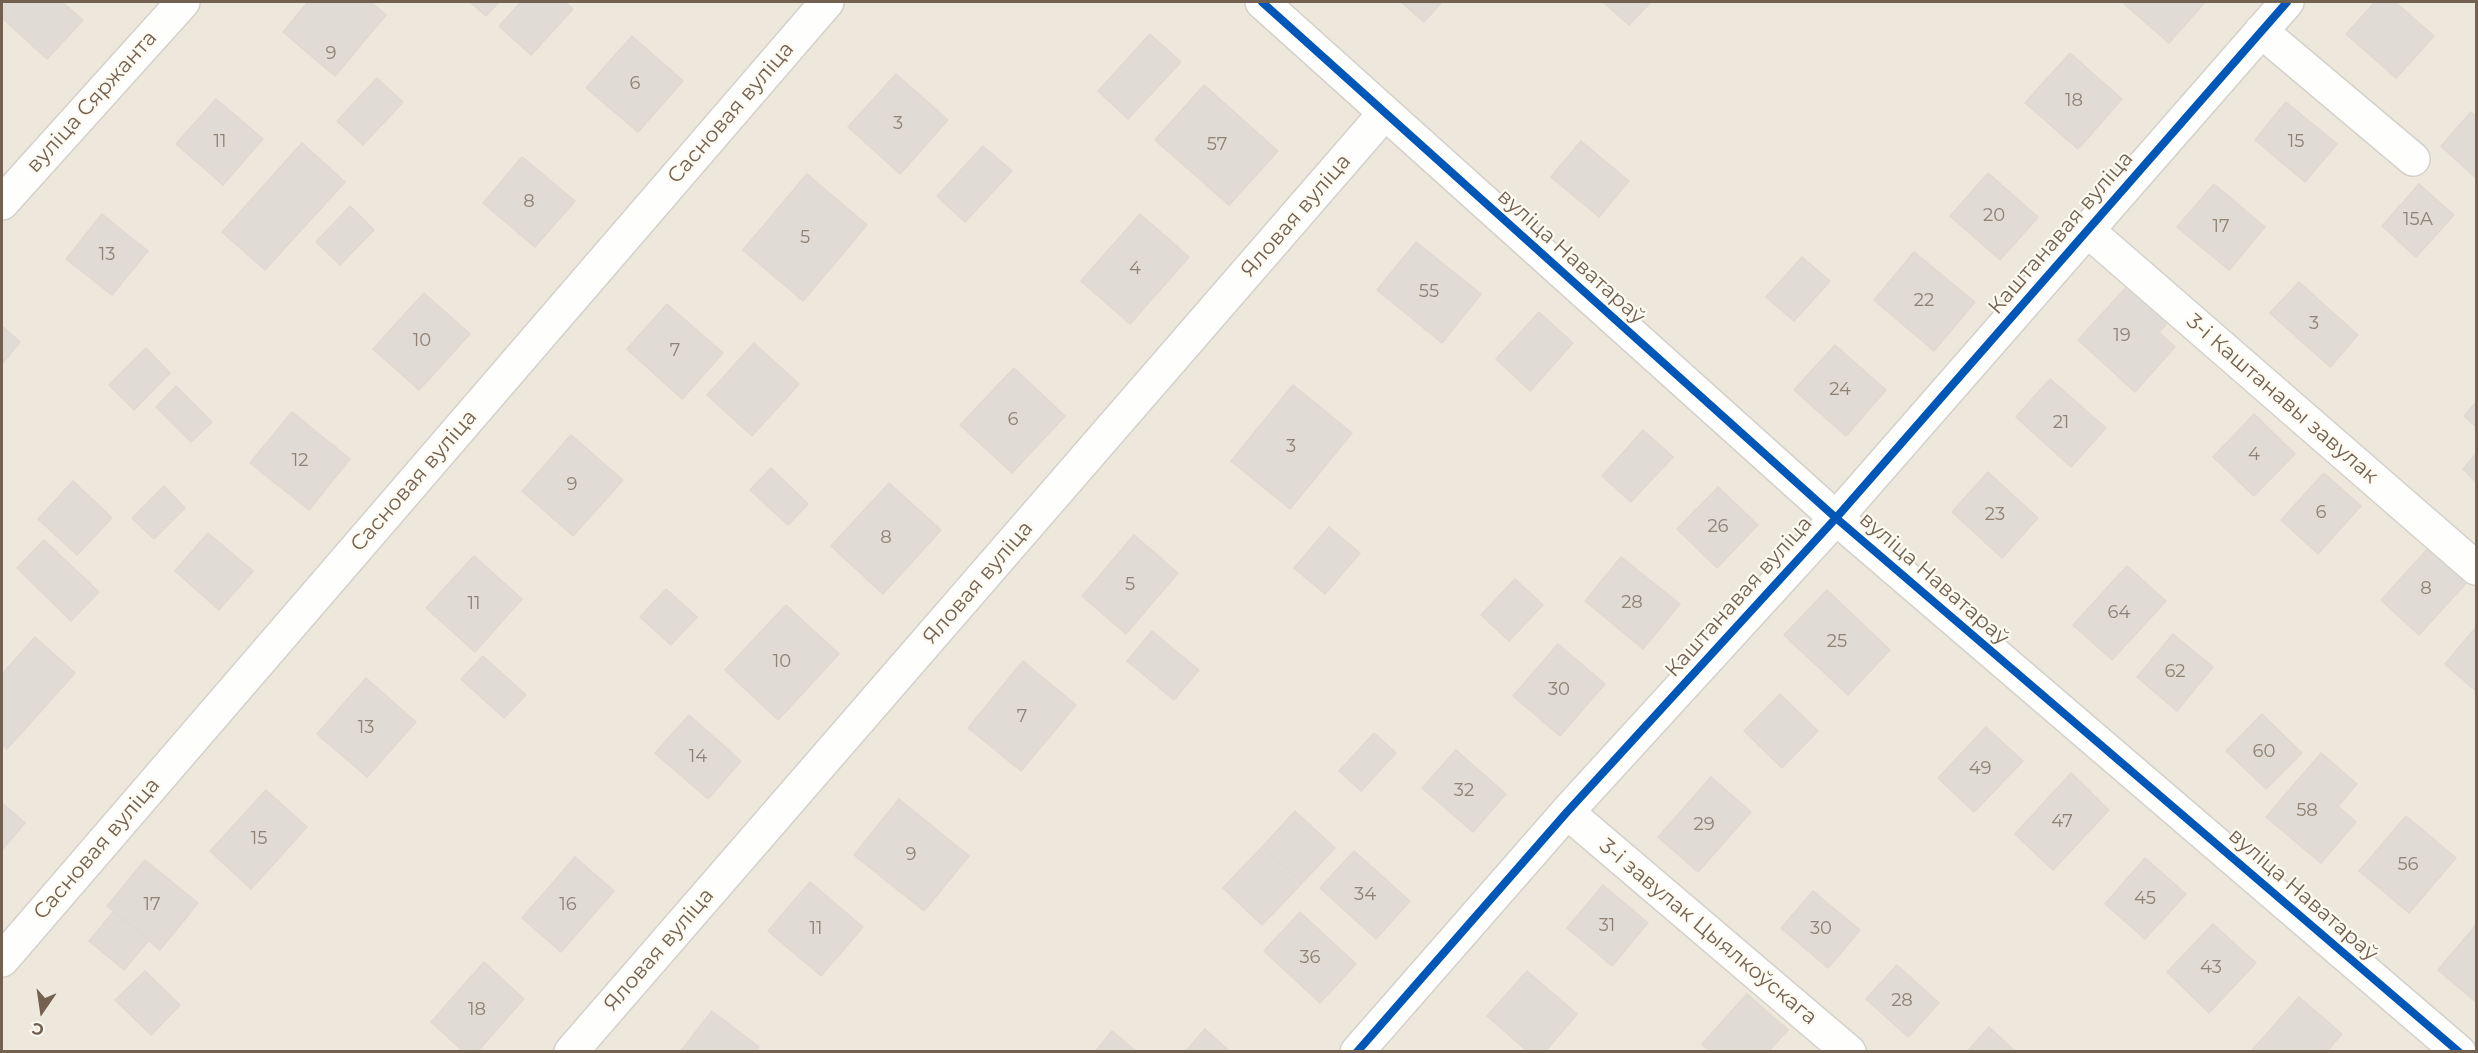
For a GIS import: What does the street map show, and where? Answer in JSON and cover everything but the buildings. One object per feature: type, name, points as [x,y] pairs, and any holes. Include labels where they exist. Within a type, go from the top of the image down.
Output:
[{"type":"street","name":"вуліца Сяржанта","points":[[2,203],[183,2]]},
{"type":"street","name":"Сасновая вуліца","points":[[2,960],[827,2]]},
{"type":"street","name":"вуліца Наватараў","points":[[1262,2],[1836,518],[2459,1052]]},
{"type":"street","name":"Каштанавая вуліца","points":[[1357,1052],[1567,812],[1836,518],[2287,2]]},
{"type":"street","points":[[2261,31],[2413,159]]},
{"type":"street","name":"Яловая вуліца","points":[[571,1052],[1384,114]]},
{"type":"street","name":"3-і Каштанавы завулак","points":[[2087,230],[2476,566]]},
{"type":"street","name":"3-і завулак Цыялкоўскага","points":[[1567,812],[1849,1052]]},
{"type":"shaded area","points":[[2,2],[2476,2],[2476,1051],[2,1051]]},
{"type":"cycle path","points":[[1262,2],[1836,518],[2459,1052]]},
{"type":"cycle path","points":[[1357,1052],[1567,812],[1836,518],[2287,2]]}]
